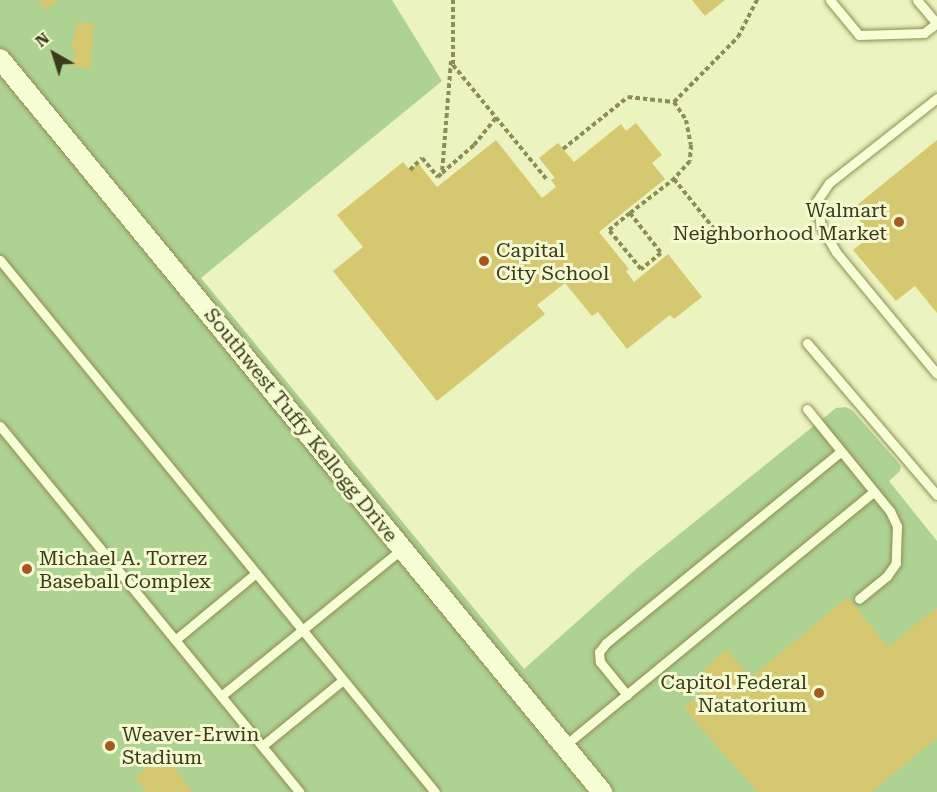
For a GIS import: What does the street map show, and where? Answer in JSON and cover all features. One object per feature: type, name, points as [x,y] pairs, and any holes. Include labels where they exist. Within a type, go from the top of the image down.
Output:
[{"type":"street","name":"Southwest Tuffy Kellogg Drive","points":[[0,59],[602,792]]},
{"type":"lane","points":[[830,0],[859,35],[924,33],[937,23],[917,0]]},
{"type":"lane","points":[[937,98],[829,183],[817,201],[820,226],[836,252],[937,374]]},
{"type":"lane","points":[[0,260],[435,792]]},
{"type":"lane","points":[[807,343],[936,492]]},
{"type":"lane","points":[[807,410],[890,511],[899,544],[896,563],[887,576],[859,599]]},
{"type":"lane","points":[[0,426],[300,792]]},
{"type":"lane","points":[[627,695],[600,662],[599,652],[606,643],[841,451]]},
{"type":"lane","points":[[564,746],[874,491]]},
{"type":"lane","points":[[221,696],[403,548]]},
{"type":"lane","points":[[175,640],[256,573]]},
{"type":"lane","points":[[261,746],[343,680]]},
{"type":"path","points":[[442,173],[453,0]]},
{"type":"path","points":[[674,102],[738,37],[757,0]]},
{"type":"path","points":[[451,57],[496,118],[547,180]]},
{"type":"path","points":[[563,149],[628,97],[674,102]]},
{"type":"path","points":[[630,213],[661,253],[641,269],[609,230],[630,213],[674,179],[690,161],[691,145],[686,120],[674,102]]},
{"type":"path","points":[[410,170],[422,158],[438,177],[474,146],[496,118]]},
{"type":"path","points":[[674,179],[716,230]]},
{"type":"green space","points":[[0,0],[392,0],[442,81],[201,278],[524,669],[636,569],[836,408],[846,407],[853,411],[901,466],[900,471],[889,481],[937,541],[937,792],[0,792]]},
{"type":"building","points":[[38,0],[58,0],[46,10]]},
{"type":"building","points":[[692,0],[725,0],[705,16]]},
{"type":"building","points":[[77,22],[94,24],[90,69],[73,67],[75,50],[71,49]]},
{"type":"building","name":"Capital City School","points":[[636,123],[662,155],[652,163],[665,179],[599,232],[629,269],[626,271],[634,282],[668,254],[702,297],[674,319],[670,315],[627,349],[598,312],[592,316],[565,283],[537,305],[545,314],[437,401],[333,271],[363,247],[337,215],[403,162],[410,170],[418,163],[437,187],[496,140],[542,198],[556,187],[551,180],[555,178],[539,158],[558,143],[574,162],[621,124],[626,131]]},
{"type":"building","name":"Walmart Neighborhood Market","points":[[937,140],[937,313],[915,286],[896,301],[853,250],[872,235],[851,210]]},
{"type":"building","name":"Capitol Federal Natatorium","points":[[848,597],[888,647],[937,607],[937,738],[872,792],[757,792],[684,708],[714,681],[704,669],[727,650],[750,678]]},
{"type":"building","points":[[163,755],[193,792],[146,792],[135,778]]},
{"type":"place","name":"Walmart Neighborhood Market","points":[[899,222]]},
{"type":"place","name":"Capital City School","points":[[484,261]]},
{"type":"place","name":"Michael A. Torrez Baseball Complex","points":[[27,569]]},
{"type":"place","name":"Capitol Federal Natatorium","points":[[819,693]]},
{"type":"place","name":"Weaver-Erwin Stadium","points":[[110,746]]}]
